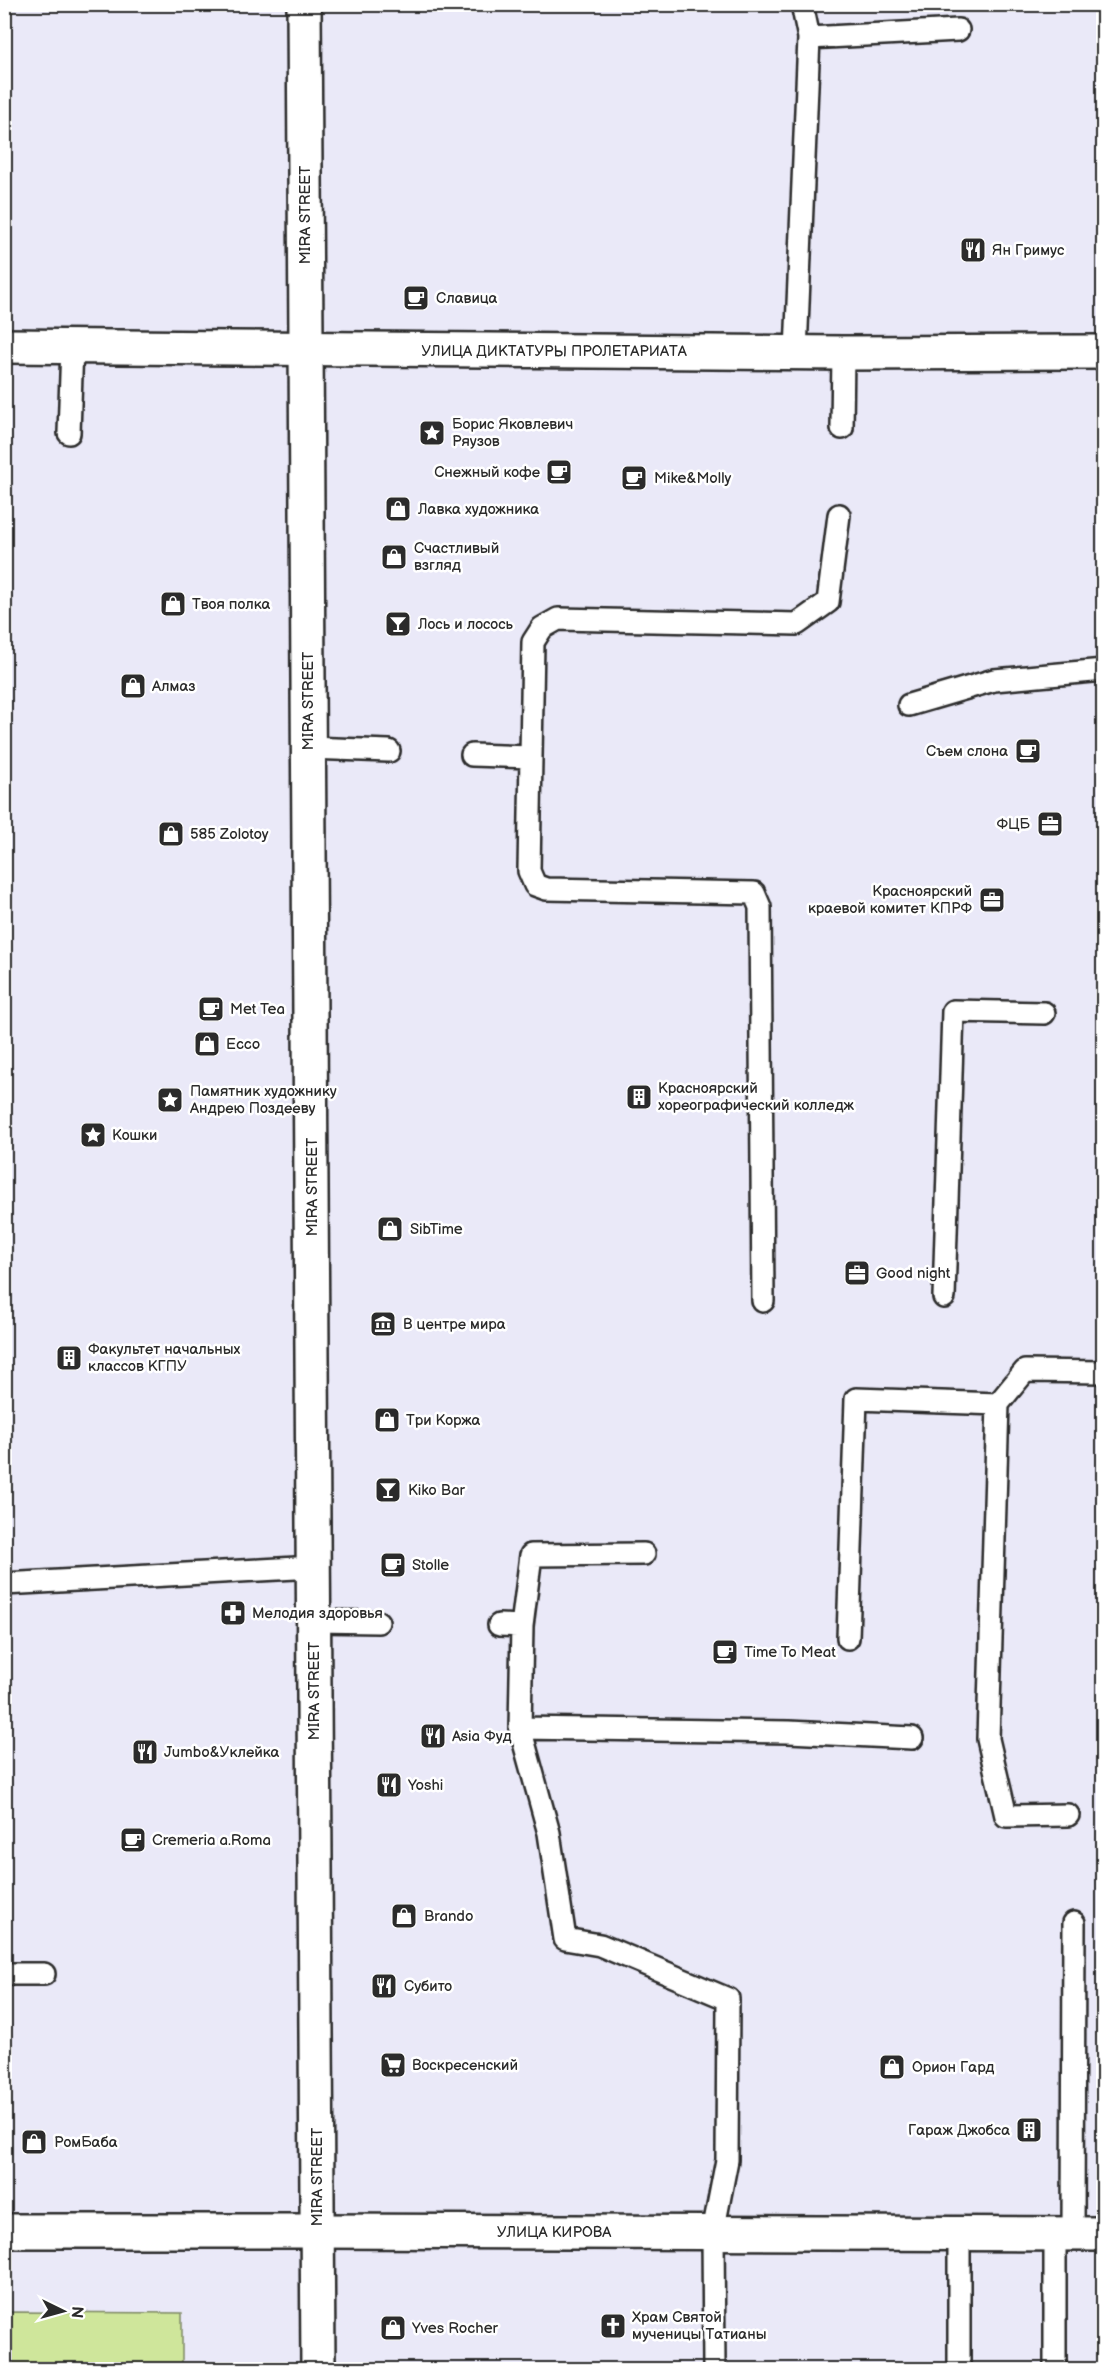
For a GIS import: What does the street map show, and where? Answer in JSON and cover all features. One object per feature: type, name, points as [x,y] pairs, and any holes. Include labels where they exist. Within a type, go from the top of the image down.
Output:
[{"type":"main road","name":"MIRA STREET","points":[[304,4],[318,2370]]},
{"type":"main road","name":"УЛИЦА ДИКТАТУРЫ ПРОЛЕТАРИАТА","points":[[4,346],[843,353],[1104,352]]},
{"type":"main road","name":"УЛИЦА КИРОВА","points":[[4,2231],[1077,2234]]},
{"type":"lane","points":[[796,352],[809,38],[802,4]]},
{"type":"lane","points":[[809,38],[958,30]]},
{"type":"lane","points":[[69,433],[72,346]]},
{"type":"lane","points":[[842,428],[843,353]]},
{"type":"lane","points":[[763,1301],[760,907],[754,893],[546,889],[535,885],[529,871],[533,642],[542,628],[558,619],[797,624],[828,602],[839,515]]},
{"type":"lane","points":[[909,705],[994,680],[1104,670]]},
{"type":"lane","points":[[309,748],[389,751]]},
{"type":"lane","points":[[472,755],[531,757]]},
{"type":"lane","points":[[944,1297],[952,1011],[1044,1013]]},
{"type":"lane","points":[[1068,1815],[1006,1815],[988,1739],[998,1404],[1024,1371],[1104,1372]]},
{"type":"lane","points":[[848,1638],[856,1399],[998,1404]]},
{"type":"lane","points":[[644,1554],[531,1555],[522,1626],[520,1728],[549,1833],[566,1939],[600,1945],[728,2000],[727,2160],[713,2232],[714,2370]]},
{"type":"lane","points":[[4,1584],[314,1567]]},
{"type":"lane","points":[[314,1621],[378,1622]]},
{"type":"lane","points":[[499,1625],[522,1626]]},
{"type":"lane","points":[[520,1728],[789,1732],[912,1738]]},
{"type":"lane","points":[[1055,2370],[1077,2234],[1074,1923]]},
{"type":"lane","points":[[4,1974],[44,1974]]},
{"type":"lane","points":[[959,2232],[959,2370]]},
{"type":"green space","points":[[5,2312],[182,2313],[182,2369],[5,2369]]},
{"type":"place","name":"Ян Гримус","points":[[973,250]]},
{"type":"place","name":"Славица","points":[[416,298]]},
{"type":"place","name":"Борис Яковлевич Ряузов","points":[[432,433]]},
{"type":"place","name":"Снежный кофе","points":[[559,472]]},
{"type":"place","name":"Mike&Molly","points":[[634,478]]},
{"type":"place","name":"Лавка художника","points":[[398,509]]},
{"type":"place","name":"Счастливый взгляд","points":[[394,557]]},
{"type":"place","name":"Твоя полка","points":[[173,604]]},
{"type":"place","name":"Лось и лосось","points":[[398,624]]},
{"type":"place","name":"Алмаз","points":[[133,686]]},
{"type":"place","name":"Съем слона","points":[[1028,751]]},
{"type":"place","name":"ФЦБ","points":[[1050,824]]},
{"type":"place","name":"585 Zolotoy","points":[[171,834]]},
{"type":"place","name":"Красноярский краевой комитет КПРФ","points":[[992,900]]},
{"type":"place","name":"Met Tea","points":[[211,1009]]},
{"type":"place","name":"Ecco","points":[[207,1044]]},
{"type":"place","name":"Красноярский хореографический колледж","points":[[639,1097]]},
{"type":"place","name":"Памятник художнику Андрею Поздееву","points":[[170,1100]]},
{"type":"place","name":"Кошки","points":[[93,1135]]},
{"type":"place","name":"SibTime","points":[[390,1229]]},
{"type":"place","name":"Good night","points":[[857,1273]]},
{"type":"place","name":"В центре мира","points":[[383,1324]]},
{"type":"place","name":"Факультет начальных классов КГПУ","points":[[69,1358]]},
{"type":"place","name":"Три Коржа","points":[[387,1420]]},
{"type":"place","name":"Kiko Bar","points":[[388,1490]]},
{"type":"place","name":"Stolle","points":[[393,1565]]},
{"type":"place","name":"Мелодия здоровья","points":[[233,1613]]},
{"type":"place","name":"Time To Meat","points":[[725,1652]]},
{"type":"place","name":"Asia Фуд","points":[[433,1736]]},
{"type":"place","name":"Jumbo&Уклейка","points":[[145,1752]]},
{"type":"place","name":"Yoshi","points":[[389,1785]]},
{"type":"place","name":"Cremeria a.Roma","points":[[133,1840]]},
{"type":"place","name":"Brando","points":[[404,1916]]},
{"type":"place","name":"Субито","points":[[384,1986]]},
{"type":"place","name":"Воскресенский","points":[[393,2065]]},
{"type":"place","name":"Орион Гард","points":[[892,2067]]},
{"type":"place","name":"Гараж Джобса","points":[[1029,2130]]},
{"type":"place","name":"РомБаба","points":[[34,2142]]},
{"type":"place","name":"Храм Святой мученицы Татианы","points":[[613,2326]]},
{"type":"place","name":"Yves Rocher","points":[[393,2328]]}]
